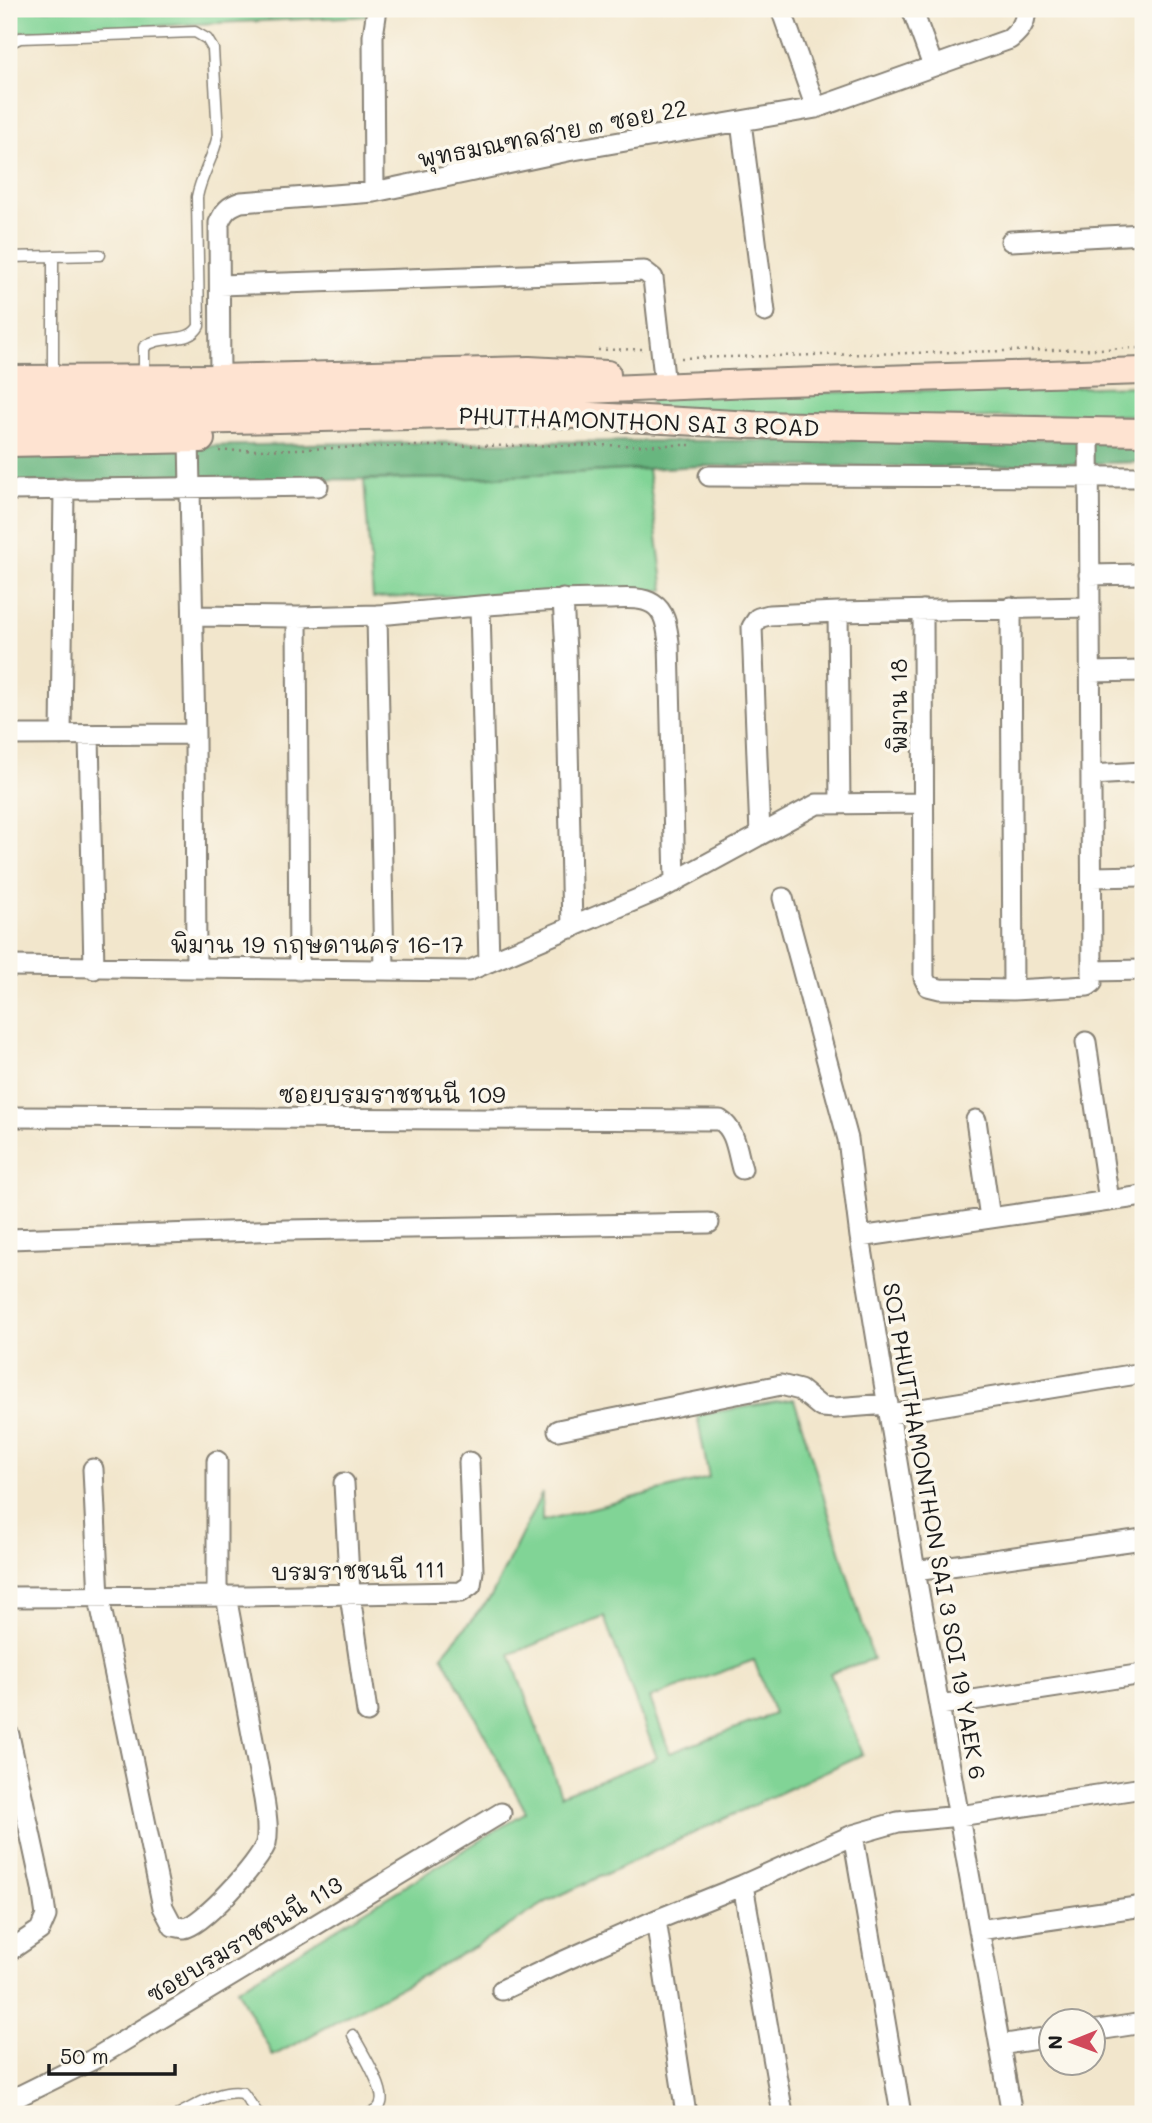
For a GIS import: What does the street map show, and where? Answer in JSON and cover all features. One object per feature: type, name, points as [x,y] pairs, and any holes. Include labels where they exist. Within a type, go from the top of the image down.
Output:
[{"type":"main road","points":[[9,379],[220,378],[663,368],[752,383]]},
{"type":"main road","name":"PHUTTHAMONTHON SAI 3 ROAD","points":[[9,425],[538,402],[752,383],[1143,371]]},
{"type":"main road","name":"PHUTTHAMONTHON SAI 3 ROAD","points":[[9,403],[538,402],[752,425],[1143,432]]},
{"type":"main road","points":[[9,443],[189,445],[504,431],[638,432],[752,425]]},
{"type":"street","points":[[374,192],[373,36],[377,9]]},
{"type":"street","points":[[781,9],[816,108]]},
{"type":"street","points":[[912,9],[933,66]]},
{"type":"street","name":"พุทธมณฑลสาย ๓ ซอย 22","points":[[220,378],[219,223],[230,205],[374,192],[568,152],[816,108],[1010,39],[1020,30],[1026,17],[1026,9]]},
{"type":"street","points":[[741,122],[765,312]]},
{"type":"street","points":[[1011,240],[1143,234]]},
{"type":"street","points":[[220,285],[644,271],[653,278],[663,368]]},
{"type":"street","points":[[1011,607],[1013,990],[1082,987],[1092,983],[1089,433]]},
{"type":"street","points":[[189,445],[195,734],[196,967]]},
{"type":"street","points":[[709,476],[1143,477]]},
{"type":"street","points":[[9,490],[318,486]]},
{"type":"street","points":[[61,734],[64,489]]},
{"type":"street","points":[[1090,575],[1143,574]]},
{"type":"street","points":[[193,615],[377,615],[563,599],[638,599],[652,603],[660,609],[669,642],[675,882]]},
{"type":"street","points":[[563,599],[572,928]]},
{"type":"street","points":[[480,607],[489,962]]},
{"type":"street","points":[[760,835],[752,627],[758,618],[769,615],[838,612],[1089,607]]},
{"type":"street","name":"พิมาน 18","points":[[923,610],[924,978],[928,986],[940,989],[1013,990]]},
{"type":"street","points":[[838,612],[840,804]]},
{"type":"street","points":[[377,615],[384,970]]},
{"type":"street","points":[[297,617],[299,970]]},
{"type":"street","points":[[1090,672],[1143,671]]},
{"type":"street","points":[[9,735],[195,734]]},
{"type":"street","points":[[89,735],[94,969]]},
{"type":"street","points":[[1091,775],[1143,772]]},
{"type":"street","name":"พิมาน 19 กฤษดานคร 16-17","points":[[9,966],[468,971],[675,882],[817,804],[922,803]]},
{"type":"street","points":[[1092,877],[1143,876]]},
{"type":"street","name":"SOI PHUTTHAMONTHON SAI 3 SOI 19 YAEK 6","points":[[783,898],[848,1139],[860,1237],[915,1571],[1012,2114]]},
{"type":"street","points":[[1092,971],[1143,970]]},
{"type":"street","points":[[1086,1042],[1109,1201]]},
{"type":"street","name":"ซอยบรมราชชนนี 109","points":[[9,1117],[720,1120],[733,1134],[742,1169]]},
{"type":"street","points":[[976,1120],[990,1218]]},
{"type":"street","points":[[860,1237],[1143,1196]]},
{"type":"street","points":[[9,1238],[709,1223]]},
{"type":"street","points":[[558,1430],[781,1385],[800,1390],[821,1407],[889,1409],[1143,1373]]},
{"type":"street","points":[[93,1469],[99,1598],[163,1907],[173,1926],[183,1928],[197,1923],[254,1865],[265,1843],[267,1820],[229,1596],[217,1461]]},
{"type":"street","name":"บรมราชชนนี 111","points":[[9,1597],[461,1592],[471,1585],[473,1571],[469,1462]]},
{"type":"street","points":[[344,1483],[350,1595],[367,1712]]},
{"type":"street","points":[[915,1571],[1143,1539]]},
{"type":"street","points":[[940,1705],[1143,1674]]},
{"type":"street","points":[[9,1735],[46,1916],[40,1930],[9,1951]]},
{"type":"street","points":[[502,1990],[853,1835],[898,1822],[959,1816],[1143,1788]]},
{"type":"street","name":"ซอยบรมราชชนนี 113","points":[[9,2101],[92,2060],[501,1813]]},
{"type":"street","points":[[853,1835],[901,2114]]},
{"type":"street","points":[[743,1885],[783,2114]]},
{"type":"street","points":[[979,1930],[1143,1906]]},
{"type":"street","points":[[656,1920],[686,2114]]},
{"type":"street","points":[[1106,2029],[1143,2023]]},
{"type":"street","points":[[1000,2045],[1036,2039]]},
{"type":"lane","points":[[9,43],[20,38],[195,32],[207,39],[213,49],[218,135],[197,197],[199,326],[195,333],[185,337],[158,339],[144,347],[144,377]]},
{"type":"lane","points":[[9,257],[100,255]]},
{"type":"lane","points":[[53,256],[53,379]]},
{"type":"lane","points":[[353,2035],[382,2091],[381,2103],[369,2114]]},
{"type":"lane","points":[[179,2114],[231,2091],[243,2094],[258,2114]]},
{"type":"path","points":[[663,368],[1143,348]]},
{"type":"path","points":[[189,445],[707,445]]},
{"type":"green space","points":[[9,9],[365,9],[366,16],[9,33]]},
{"type":"green space","points":[[1143,386],[1143,415],[856,419],[651,412],[650,396]]},
{"type":"green space","points":[[1143,438],[1143,462],[958,467],[702,466],[473,478],[9,483],[9,450],[354,443]]},
{"type":"green space","points":[[648,469],[664,590],[373,598],[364,480],[473,478]]},
{"type":"green space","points":[[794,1399],[873,1659],[830,1673],[863,1754],[548,1901],[477,1946],[273,2056],[237,1989],[526,1812],[442,1655],[491,1597],[542,1493],[542,1521],[709,1478],[697,1415]],"holes":[[[604,1617],[657,1758],[561,1795],[510,1654]],[[754,1660],[774,1714],[670,1753],[650,1698]]]}]
